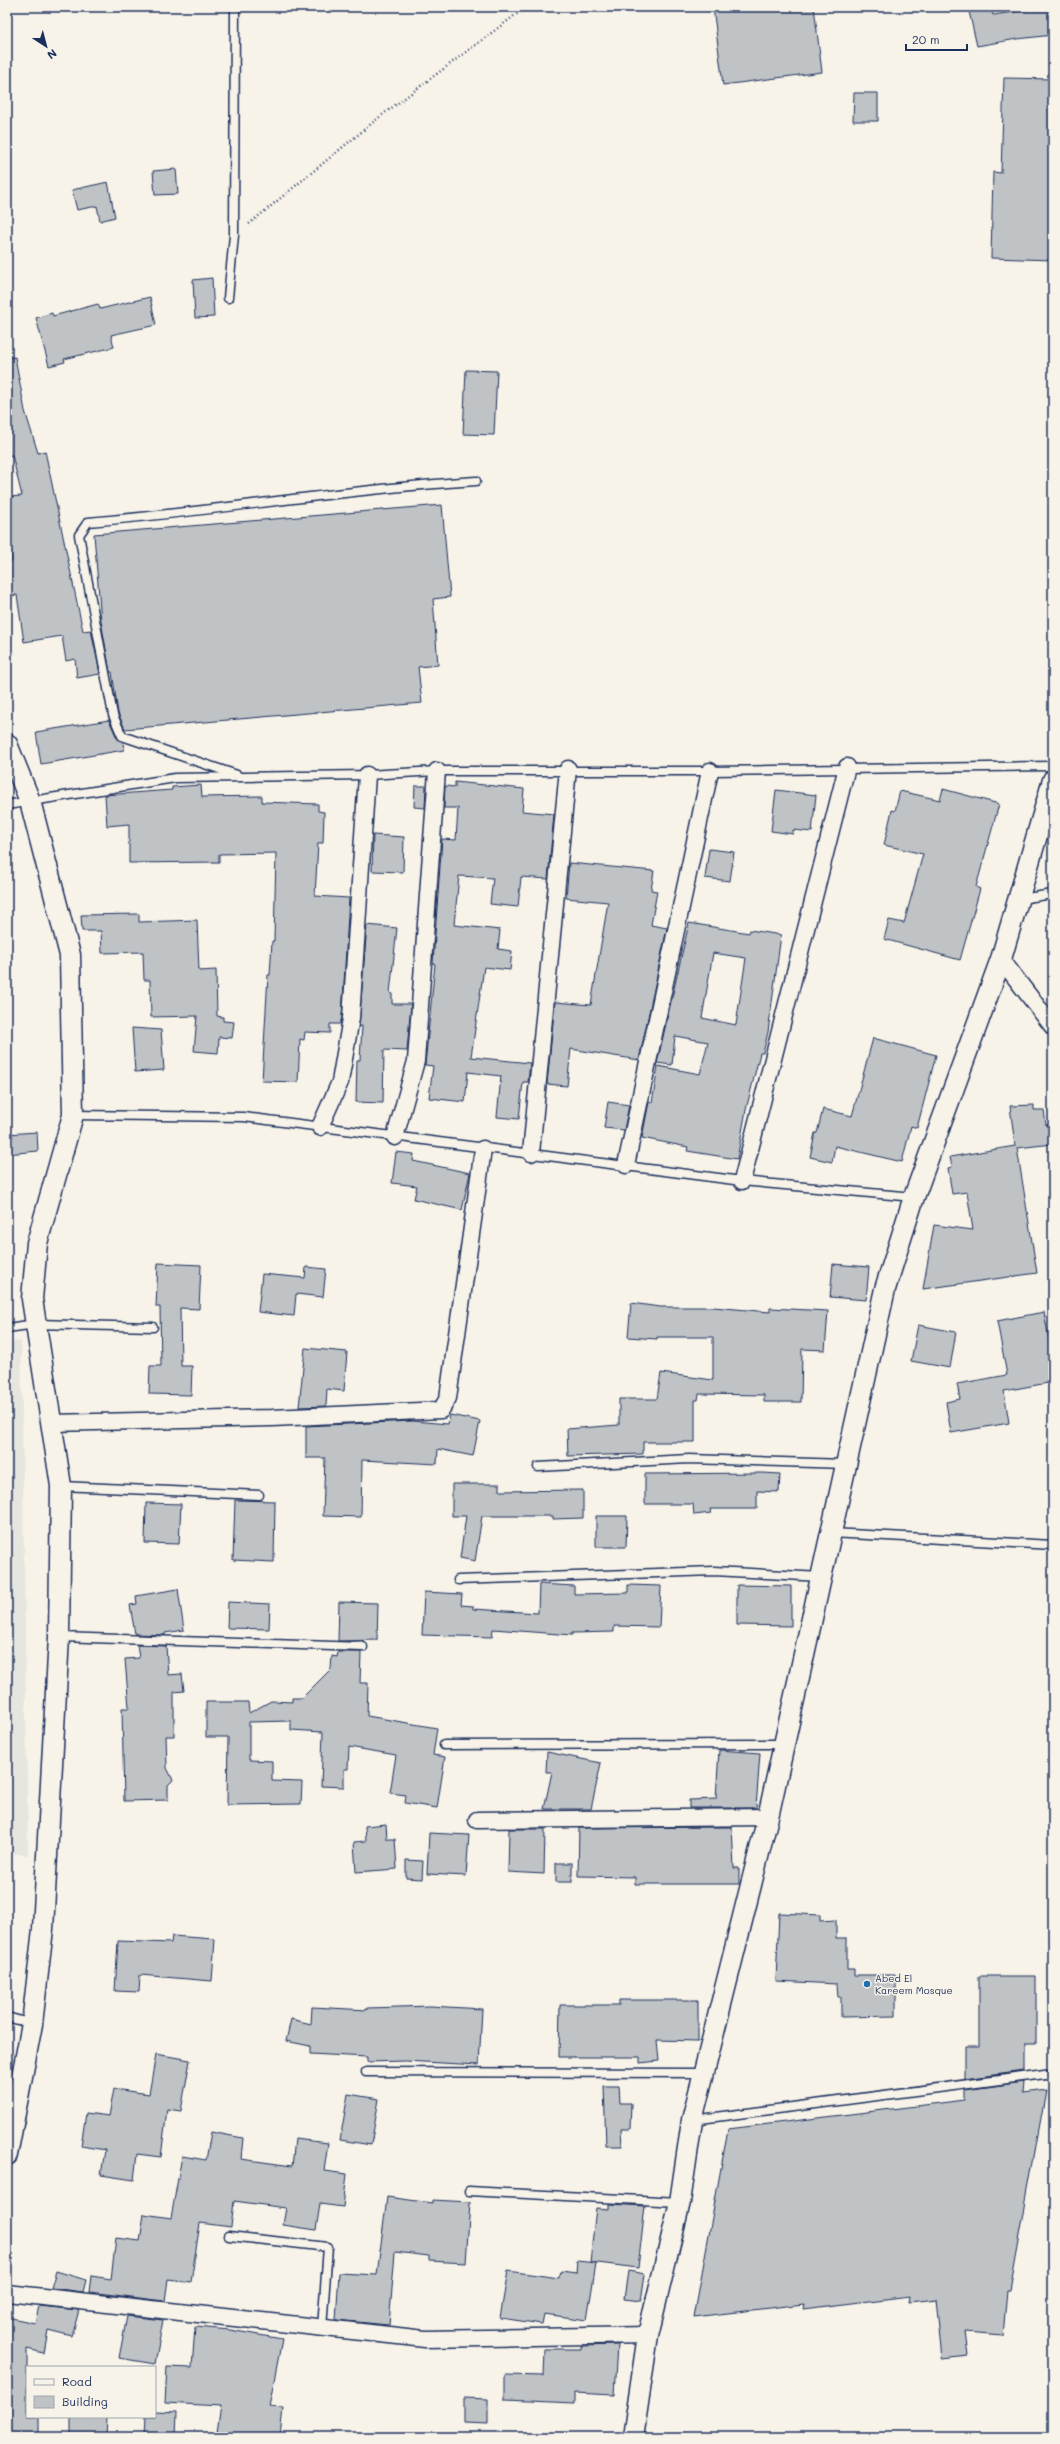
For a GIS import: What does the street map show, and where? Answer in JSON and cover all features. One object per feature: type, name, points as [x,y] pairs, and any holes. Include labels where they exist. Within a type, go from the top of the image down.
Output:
[{"type":"street","points":[[7,744],[30,801],[70,955],[73,1115],[37,1243],[32,1299],[62,1486],[59,1637],[43,1929],[32,2024],[7,2155]]},
{"type":"street","points":[[742,1181],[848,767]]},
{"type":"street","points":[[532,1153],[568,769]]},
{"type":"street","points":[[395,1138],[416,1061],[437,771]]},
{"type":"street","points":[[626,1165],[710,771]]},
{"type":"street","points":[[320,1127],[340,1082],[352,1018],[366,775]]},
{"type":"street","points":[[633,2437],[648,2335],[680,2202],[692,2120],[768,1817],[885,1289],[914,1197],[1001,959],[1017,899],[1053,780]]},
{"type":"street","points":[[1001,959],[1053,1027]]},
{"type":"street","points":[[51,1423],[272,1418],[441,1410],[448,1398],[483,1149]]},
{"type":"street","points":[[477,1820],[768,1817]]},
{"type":"street","points":[[7,2293],[425,2339],[648,2335]]},
{"type":"lane","points":[[228,298],[234,235],[235,7]]},
{"type":"lane","points":[[244,777],[122,736],[113,714],[79,535],[88,522],[184,514],[422,485],[476,481]]},
{"type":"lane","points":[[7,805],[175,778],[366,775],[437,771],[568,769],[710,771],[848,767],[1053,766]]},
{"type":"lane","points":[[1017,899],[1053,894]]},
{"type":"lane","points":[[73,1115],[244,1117],[395,1138],[483,1149],[532,1153],[742,1181],[914,1197]]},
{"type":"lane","points":[[7,1328],[36,1324],[153,1327]]},
{"type":"lane","points":[[538,1467],[689,1459],[847,1464]]},
{"type":"lane","points":[[62,1486],[259,1495]]},
{"type":"lane","points":[[831,1533],[1053,1545]]},
{"type":"lane","points":[[458,1580],[714,1571],[822,1577]]},
{"type":"lane","points":[[59,1637],[363,1647]]},
{"type":"lane","points":[[444,1745],[784,1744]]},
{"type":"lane","points":[[7,2017],[32,2024]]},
{"type":"lane","points":[[366,2072],[703,2073]]},
{"type":"lane","points":[[692,2120],[1053,2073]]},
{"type":"lane","points":[[469,2191],[680,2202]]},
{"type":"lane","points":[[229,2236],[328,2247],[322,2328]]},
{"type":"path","points":[[234,235],[382,115],[526,7]]},
{"type":"shaded area","points":[[21,1341],[28,1855],[7,1853],[7,1343]]},
{"type":"building","points":[[713,7],[814,7],[822,72],[723,85]]},
{"type":"building","points":[[968,7],[991,7],[993,15],[1028,10],[1028,7],[1053,7],[1053,35],[977,46]]},
{"type":"building","points":[[1004,78],[1053,79],[1053,260],[991,258],[993,172],[1001,173]]},
{"type":"building","points":[[854,93],[878,93],[878,121],[853,121]]},
{"type":"building","points":[[176,169],[178,194],[155,195],[153,171]]},
{"type":"building","points":[[108,182],[115,217],[100,221],[97,206],[77,210],[72,190]]},
{"type":"building","points":[[212,278],[214,317],[195,318],[193,280]]},
{"type":"building","points":[[150,297],[156,325],[111,335],[114,347],[64,359],[65,362],[49,366],[36,318],[52,313],[53,316],[98,304],[100,309]]},
{"type":"building","points":[[15,357],[25,411],[38,453],[45,451],[83,631],[91,630],[100,674],[77,678],[75,659],[66,661],[62,636],[24,642],[17,595],[7,597],[7,562],[12,561],[7,535],[7,497],[22,496],[12,455],[7,456],[7,358]]},
{"type":"building","points":[[466,370],[497,371],[494,435],[463,434]]},
{"type":"building","points":[[442,505],[450,597],[433,599],[438,665],[418,667],[422,703],[125,729],[118,713],[112,672],[110,672],[101,621],[94,534]]},
{"type":"building","points":[[109,720],[117,738],[123,742],[124,750],[41,764],[36,732]]},
{"type":"building","points":[[455,782],[524,789],[522,811],[554,814],[548,879],[521,877],[518,907],[490,904],[493,878],[459,876],[454,925],[500,930],[498,949],[512,951],[510,970],[484,967],[471,1057],[530,1063],[528,1082],[523,1082],[519,1119],[497,1117],[501,1076],[468,1072],[465,1102],[429,1098],[433,1066],[425,1065],[435,964],[433,963],[442,839],[456,840],[458,808],[444,808],[445,786],[455,787]]},
{"type":"building","points":[[201,785],[202,797],[262,796],[262,802],[318,804],[318,811],[324,812],[323,843],[318,843],[315,896],[349,898],[342,1017],[340,1024],[330,1024],[330,1033],[305,1032],[304,1040],[300,1039],[298,1082],[262,1081],[268,975],[270,975],[272,941],[274,941],[276,853],[219,854],[219,862],[129,863],[129,824],[107,826],[105,795],[172,790],[172,787]]},
{"type":"building","points":[[415,786],[426,786],[425,808],[414,807]]},
{"type":"building","points":[[943,789],[999,804],[976,887],[980,889],[960,960],[884,939],[889,920],[904,923],[923,854],[884,845],[892,810],[895,811],[900,791],[940,800]]},
{"type":"building","points":[[776,790],[816,795],[812,832],[793,830],[793,834],[771,831]]},
{"type":"building","points":[[373,835],[404,837],[403,872],[372,871]]},
{"type":"building","points":[[709,849],[734,852],[730,881],[705,878]]},
{"type":"building","points":[[569,863],[654,871],[651,890],[657,891],[651,925],[667,928],[639,1060],[571,1049],[567,1086],[547,1084],[555,1002],[591,1005],[608,902],[566,898]]},
{"type":"building","points":[[139,914],[139,922],[197,920],[199,971],[216,970],[217,1016],[223,1017],[223,1021],[234,1022],[232,1038],[219,1037],[218,1053],[194,1051],[197,1016],[151,1017],[150,980],[144,980],[143,952],[102,953],[101,931],[82,931],[81,915]]},
{"type":"building","points":[[689,923],[749,933],[750,930],[781,935],[768,1032],[763,1053],[760,1053],[746,1110],[737,1159],[687,1151],[688,1147],[642,1138],[649,1102],[652,1103],[658,1066],[700,1074],[708,1042],[675,1036],[672,1065],[657,1063]],"holes":[[[713,953],[746,958],[736,1025],[702,1018]]]},
{"type":"building","points":[[367,925],[397,928],[390,993],[392,994],[392,1004],[411,1004],[407,1051],[384,1050],[383,1103],[356,1102],[357,1060],[360,1060],[362,1026],[359,1026]]},
{"type":"building","points":[[132,1028],[161,1030],[164,1070],[135,1072]]},
{"type":"building","points":[[873,1038],[936,1055],[917,1128],[911,1126],[902,1162],[835,1146],[832,1162],[810,1157],[815,1133],[817,1133],[823,1109],[852,1116]]},
{"type":"building","points":[[608,1102],[629,1105],[624,1130],[604,1128]]},
{"type":"building","points":[[1034,1105],[1034,1110],[1044,1110],[1046,1125],[1052,1124],[1053,1138],[1053,1144],[1017,1148],[1037,1273],[923,1289],[934,1225],[973,1230],[967,1192],[952,1194],[948,1168],[952,1167],[950,1157],[1015,1146],[1010,1106]]},
{"type":"building","points":[[37,1132],[38,1151],[7,1154],[7,1134]]},
{"type":"building","points":[[396,1152],[414,1154],[413,1161],[470,1173],[462,1210],[414,1199],[417,1186],[392,1183]]},
{"type":"building","points":[[158,1263],[201,1265],[199,1309],[180,1308],[181,1366],[192,1366],[191,1395],[149,1394],[150,1366],[161,1366],[160,1307],[156,1307]]},
{"type":"building","points":[[833,1264],[869,1267],[866,1300],[830,1297]]},
{"type":"building","points":[[306,1267],[326,1269],[323,1297],[296,1294],[294,1316],[258,1312],[262,1274],[305,1278]]},
{"type":"building","points":[[631,1303],[660,1307],[713,1307],[770,1312],[770,1308],[828,1311],[825,1350],[802,1349],[801,1402],[764,1402],[764,1395],[699,1394],[698,1400],[695,1400],[695,1442],[643,1442],[643,1454],[568,1456],[567,1429],[619,1425],[619,1399],[657,1399],[661,1373],[713,1380],[713,1337],[657,1337],[657,1339],[628,1337]]},
{"type":"building","points":[[1044,1312],[1053,1361],[1053,1382],[1004,1391],[1009,1423],[951,1433],[946,1402],[960,1399],[957,1384],[1007,1375],[997,1321]]},
{"type":"building","points":[[918,1325],[956,1332],[950,1368],[911,1361]]},
{"type":"building","points":[[305,1348],[347,1352],[344,1391],[327,1389],[326,1406],[299,1407]]},
{"type":"building","points":[[450,1415],[480,1421],[473,1456],[438,1449],[437,1464],[362,1460],[361,1517],[323,1516],[325,1458],[306,1458],[306,1426],[413,1421],[448,1424]]},
{"type":"building","points":[[645,1474],[780,1474],[779,1492],[757,1491],[757,1509],[710,1509],[711,1513],[694,1515],[693,1504],[645,1504]]},
{"type":"building","points":[[452,1484],[500,1484],[500,1491],[583,1490],[583,1518],[553,1519],[553,1516],[482,1516],[475,1561],[460,1558],[466,1516],[452,1516]]},
{"type":"building","points":[[235,1500],[275,1501],[274,1562],[233,1560]]},
{"type":"building","points":[[146,1503],[181,1504],[179,1544],[145,1543]]},
{"type":"building","points":[[596,1516],[627,1516],[626,1547],[596,1547]]},
{"type":"building","points":[[539,1584],[574,1586],[574,1594],[628,1593],[628,1585],[661,1586],[659,1627],[614,1626],[614,1632],[572,1633],[572,1635],[493,1629],[492,1637],[422,1635],[424,1592],[462,1594],[461,1605],[473,1606],[473,1609],[538,1613]]},
{"type":"building","points":[[737,1585],[791,1586],[791,1626],[737,1625]]},
{"type":"building","points":[[178,1589],[184,1630],[165,1633],[165,1635],[135,1634],[130,1605],[137,1604],[136,1596]]},
{"type":"building","points":[[228,1602],[270,1604],[269,1629],[227,1628]]},
{"type":"building","points":[[339,1602],[378,1603],[377,1640],[338,1641]]},
{"type":"building","points":[[137,1645],[166,1646],[168,1675],[182,1674],[184,1691],[174,1692],[174,1736],[166,1736],[167,1768],[173,1780],[168,1785],[168,1800],[124,1801],[122,1708],[129,1708],[125,1659],[139,1658]]},
{"type":"building","points":[[338,1652],[361,1652],[360,1683],[368,1683],[367,1716],[437,1728],[433,1755],[445,1757],[437,1808],[405,1803],[406,1795],[390,1793],[396,1755],[349,1747],[348,1769],[344,1769],[344,1787],[321,1786],[323,1732],[291,1730],[291,1721],[249,1722],[249,1760],[272,1761],[272,1781],[302,1782],[301,1804],[227,1805],[228,1737],[206,1737],[206,1702],[248,1702],[249,1713],[271,1701],[292,1702],[292,1698],[302,1698],[331,1669],[332,1656],[337,1657]]},
{"type":"building","points":[[719,1750],[760,1753],[756,1808],[689,1808],[689,1800],[716,1799]]},
{"type":"building","points":[[547,1752],[601,1763],[591,1809],[544,1809],[552,1772],[546,1772]]},
{"type":"building","points":[[386,1824],[387,1839],[395,1839],[397,1869],[356,1872],[354,1842],[366,1841],[365,1826]]},
{"type":"building","points":[[732,1827],[734,1868],[739,1868],[739,1884],[635,1884],[635,1877],[578,1876],[579,1828]]},
{"type":"building","points":[[509,1829],[545,1829],[544,1874],[508,1872]]},
{"type":"building","points":[[429,1833],[469,1835],[466,1876],[427,1874]]},
{"type":"building","points":[[406,1860],[423,1861],[422,1879],[406,1878]]},
{"type":"building","points":[[556,1863],[572,1863],[572,1882],[556,1882]]},
{"type":"building","points":[[779,1913],[820,1915],[820,1921],[836,1920],[836,1938],[847,1938],[847,1969],[854,1969],[854,1975],[896,1975],[896,2016],[841,2017],[841,1997],[838,1997],[837,1984],[776,1981]]},
{"type":"building","points":[[172,1936],[215,1939],[212,1981],[140,1975],[139,1992],[115,1991],[118,1941],[171,1943]]},
{"type":"building","points":[[979,1976],[1036,1976],[1036,2044],[1024,2044],[1024,2071],[965,2079],[965,2047],[979,2047]]},
{"type":"building","points":[[619,2000],[698,2000],[698,2041],[657,2040],[659,2061],[640,2063],[640,2057],[559,2057],[560,2005],[619,2005]]},
{"type":"building","points":[[430,2006],[482,2009],[479,2065],[405,2061],[367,2062],[367,2057],[310,2054],[310,2046],[286,2041],[291,2019],[311,2024],[312,2007],[367,2010],[367,2008]]},
{"type":"building","points":[[156,2054],[190,2060],[181,2111],[167,2109],[161,2157],[137,2154],[134,2180],[101,2175],[105,2150],[81,2146],[86,2113],[109,2116],[114,2089],[149,2094]]},
{"type":"building","points":[[1024,2082],[1023,2093],[1046,2090],[1010,2290],[1007,2290],[1003,2335],[965,2332],[968,2355],[942,2358],[936,2299],[909,2302],[910,2296],[803,2309],[804,2304],[694,2317],[728,2129],[965,2100],[965,2090]]},
{"type":"building","points":[[604,2086],[619,2086],[620,2103],[631,2103],[630,2129],[621,2129],[622,2146],[606,2146]]},
{"type":"building","points":[[348,2094],[379,2099],[371,2145],[340,2140]]},
{"type":"building","points":[[211,2132],[243,2138],[241,2159],[292,2166],[295,2139],[328,2143],[324,2171],[347,2174],[343,2207],[320,2204],[316,2230],[283,2225],[286,2208],[234,2201],[231,2227],[200,2223],[191,2282],[168,2279],[165,2301],[89,2292],[91,2276],[111,2279],[116,2238],[140,2241],[144,2214],[171,2218],[182,2156],[206,2160]]},
{"type":"building","points":[[387,2197],[432,2203],[432,2200],[470,2202],[466,2263],[429,2261],[429,2256],[395,2252],[389,2325],[336,2320],[339,2273],[377,2275]]},
{"type":"building","points":[[609,2204],[645,2206],[638,2268],[590,2262],[596,2208],[609,2209]]},
{"type":"building","points":[[577,2261],[596,2263],[587,2320],[544,2314],[542,2324],[500,2318],[508,2271],[559,2278],[561,2271],[576,2273]]},
{"type":"building","points":[[56,2271],[86,2280],[83,2292],[51,2288]]},
{"type":"building","points":[[628,2271],[645,2274],[641,2301],[624,2299]]},
{"type":"building","points":[[39,2306],[79,2310],[72,2336],[48,2330],[44,2353],[27,2349],[26,2418],[39,2418],[39,2437],[7,2437],[10,2369],[7,2369],[7,2317],[35,2323]]},
{"type":"building","points":[[127,2316],[163,2320],[155,2364],[119,2358]]},
{"type":"building","points":[[195,2327],[230,2330],[282,2339],[269,2407],[283,2408],[280,2437],[216,2437],[221,2406],[165,2403],[167,2367],[192,2368]]},
{"type":"building","points":[[617,2345],[614,2395],[575,2393],[575,2403],[505,2400],[505,2375],[544,2376],[545,2349],[581,2349],[581,2346]]},
{"type":"building","points":[[464,2398],[488,2399],[488,2424],[464,2423]]},
{"type":"building","points":[[156,2411],[177,2412],[176,2437],[144,2437],[145,2418],[156,2418]]},
{"type":"building","points":[[71,2418],[107,2418],[106,2437],[71,2437]]},
{"type":"place","name":"Abed El Kareem Mosque","points":[[867,1984]]}]
